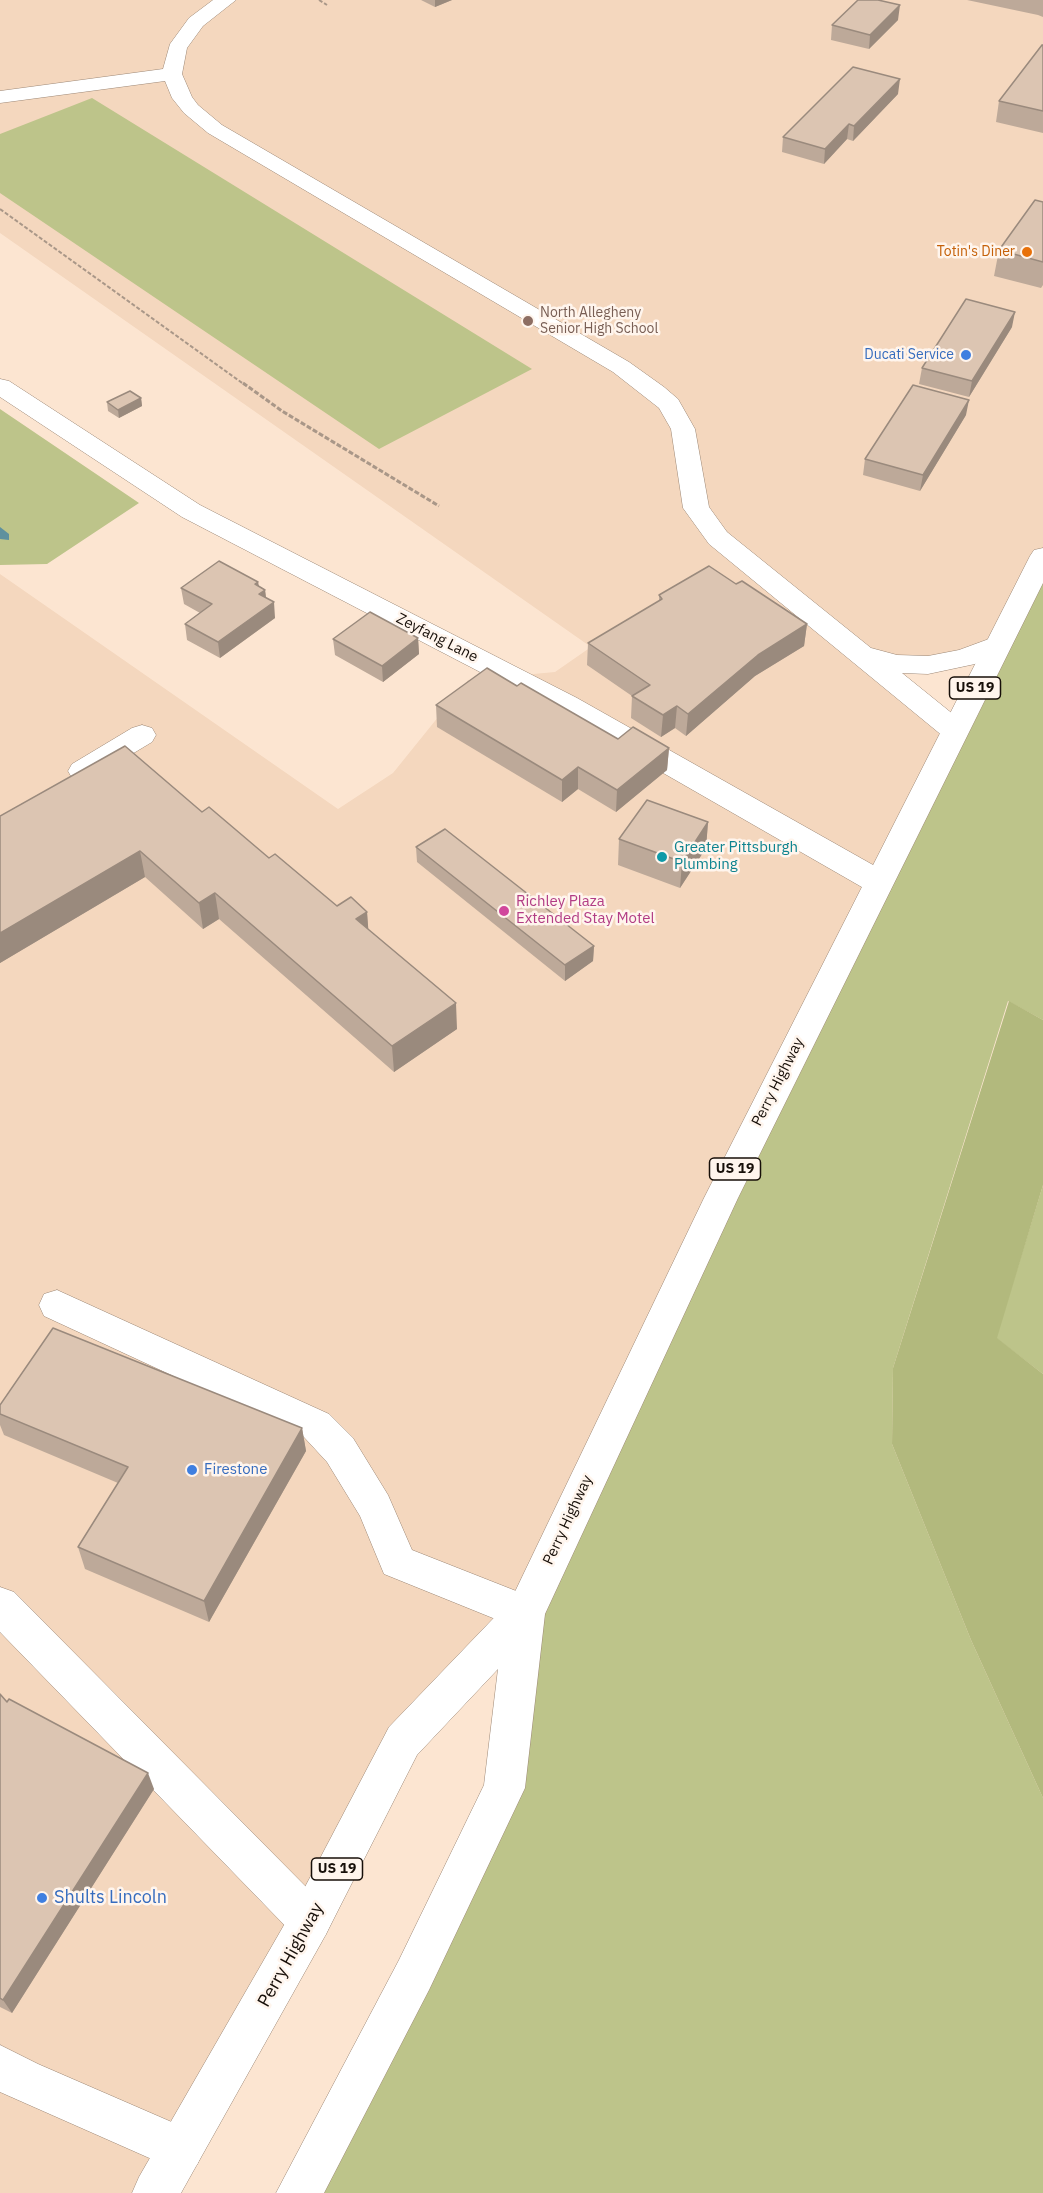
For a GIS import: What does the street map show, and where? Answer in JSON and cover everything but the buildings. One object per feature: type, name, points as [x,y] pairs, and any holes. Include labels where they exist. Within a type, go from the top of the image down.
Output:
[{"type":"main road","points":[[226,0],[196,22],[177,48],[172,74],[182,98],[191,110],[215,129],[621,367],[655,392],[669,404],[683,429],[692,492],[696,508],[705,523],[732,552],[954,730]]},
{"type":"main road","points":[[0,97],[172,74]]},
{"type":"main road","name":"Zeyfang Lane","points":[[0,386],[190,511],[567,705],[878,882]]},
{"type":"main road","name":"Perry Highway","points":[[155,2193],[310,1922],[403,1741],[525,1613],[721,1198],[1043,556]]},
{"type":"main road","points":[[857,652],[897,664],[928,665],[965,658],[997,645]]},
{"type":"main road","points":[[61,784],[142,735]]},
{"type":"main road","points":[[57,1305],[316,1425],[340,1450],[375,1507],[398,1562],[525,1613]]},
{"type":"main road","points":[[0,1605],[310,1922]]},
{"type":"main road","name":"Perry Highway","points":[[299,2193],[414,1975],[504,1788],[525,1613]]},
{"type":"main road","points":[[0,2067],[22,2080],[181,2149]]},
{"type":"path","points":[[319,0],[327,5]]},
{"type":"path","points":[[0,208],[282,411],[439,506]]},
{"type":"shaded area","points":[[0,0],[1043,0],[1043,556],[997,645],[965,658],[879,660],[954,730],[525,1613],[403,1741],[155,2193],[0,2193],[0,574],[338,809],[393,773],[468,680],[555,672],[591,647],[0,233]]},
{"type":"green space","points":[[92,98],[532,369],[379,449],[0,193],[0,134]]},
{"type":"green space","points":[[0,409],[139,503],[47,564],[0,565]]},
{"type":"green space","points":[[1043,556],[1043,1020],[1008,1001],[893,1368],[892,1444],[971,1640],[1043,1798],[1043,2193],[299,2193],[504,1788],[525,1613]]},
{"type":"green space","points":[[1009,1001],[1043,1020],[1043,1185],[997,1338],[1043,1374],[1043,1798],[971,1640],[892,1444],[893,1368]]},
{"type":"green space","points":[[1043,1185],[1043,1374],[996,1338]]},
{"type":"waterway","points":[[0,531],[5,537]]},
{"type":"place","name":"Totin's Diner","points":[[1027,252]]},
{"type":"place","name":"North Allegheny Senior High School","points":[[528,321]]},
{"type":"place","name":"Ducati Service","points":[[966,355]]},
{"type":"place","name":"Greater Pittsburgh Plumbing","points":[[662,857]]},
{"type":"place","name":"Richley Plaza Extended Stay Motel","points":[[504,911]]},
{"type":"place","name":"Firestone","points":[[192,1470]]},
{"type":"place","name":"Shults Lincoln","points":[[42,1898]]}]
